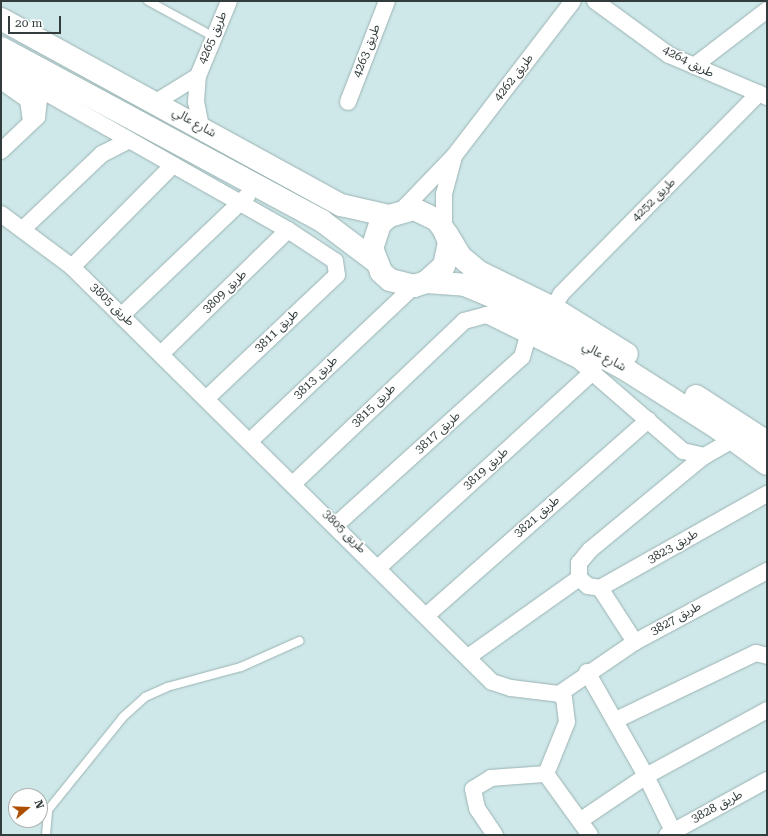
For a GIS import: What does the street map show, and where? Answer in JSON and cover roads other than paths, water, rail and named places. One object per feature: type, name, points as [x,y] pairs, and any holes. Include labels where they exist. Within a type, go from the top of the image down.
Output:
[{"type":"street","name":"طريق 4265","points":[[202,127],[196,102],[198,76],[229,1]]},
{"type":"street","name":"طريق 4263","points":[[348,102],[387,1]]},
{"type":"street","name":"طريق 4262","points":[[395,213],[454,156],[573,1]]},
{"type":"street","name":"طريق 4264","points":[[595,1],[669,55],[763,95]]},
{"type":"street","points":[[694,66],[767,10]]},
{"type":"street","name":"شارع عالي","points":[[1,19],[202,127],[341,205],[395,213]]},
{"type":"street","points":[[1,48],[322,222],[375,261],[390,280],[420,284],[444,266],[448,248],[444,230],[426,213],[395,213],[374,236],[375,261]]},
{"type":"street","points":[[1,67],[102,127],[288,230]]},
{"type":"street","points":[[156,102],[198,76]]},
{"type":"street","points":[[1,81],[28,100],[32,121]]},
{"type":"street","points":[[1,151],[32,121],[40,111],[40,91]]},
{"type":"street","name":"طريق 4252","points":[[553,308],[561,294],[763,95]]},
{"type":"street","points":[[102,127],[102,154]]},
{"type":"street","points":[[24,228],[102,154],[127,141]]},
{"type":"street","name":"طريق 4262","points":[[444,230],[444,194],[454,156]]},
{"type":"street","points":[[72,267],[171,166]]},
{"type":"street","points":[[122,315],[256,186]]},
{"type":"street","name":"طريق 3805","points":[[1,214],[24,228],[72,267],[207,398],[250,442],[336,524],[468,657],[500,686],[559,694]]},
{"type":"street","name":"طريق 3811","points":[[207,398],[337,275],[335,261],[288,230]]},
{"type":"street","name":"طريق 3809","points":[[162,354],[288,230]]},
{"type":"street","name":"شارع عالي","points":[[444,230],[461,257],[479,272],[553,308],[765,438]]},
{"type":"street","points":[[383,314],[390,280]]},
{"type":"street","name":"شارع عالي","points":[[420,284],[465,285],[531,327],[628,371],[734,440],[767,464]]},
{"type":"street","name":"طريق 3813","points":[[250,442],[383,314],[420,284]]},
{"type":"street","name":"طريق 3815","points":[[294,483],[464,321],[487,315],[531,327],[594,371],[684,451],[704,456]]},
{"type":"street","name":"طريق 3817","points":[[336,524],[515,363],[525,352],[531,327]]},
{"type":"street","name":"طريق 3819","points":[[379,567],[594,371]]},
{"type":"street","name":"طريق 3821","points":[[427,615],[648,420]]},
{"type":"street","points":[[635,642],[600,588],[588,586],[579,578],[579,563],[584,556],[704,456],[734,440]]},
{"type":"street","name":"طريق 3823","points":[[600,588],[767,494]]},
{"type":"street","name":"طريق 3827","points":[[559,694],[587,672],[635,642],[767,571]]},
{"type":"street","points":[[468,657],[579,578]]},
{"type":"street","points":[[616,720],[756,653],[767,656]]},
{"type":"street","points":[[587,672],[616,720],[646,776],[670,833]]},
{"type":"street","points":[[546,774],[567,722],[567,704],[559,694]]},
{"type":"street","points":[[581,820],[646,776],[767,710]]},
{"type":"street","points":[[546,774],[581,820],[590,835]]},
{"type":"street","points":[[495,835],[477,808],[474,789],[491,778],[546,774]]},
{"type":"street","name":"طريق 3828","points":[[670,833],[767,780]]},
{"type":"lane","points":[[148,1],[214,37]]},
{"type":"lane","points":[[46,835],[48,810],[123,717],[145,697],[167,687],[241,667],[299,640]]}]
